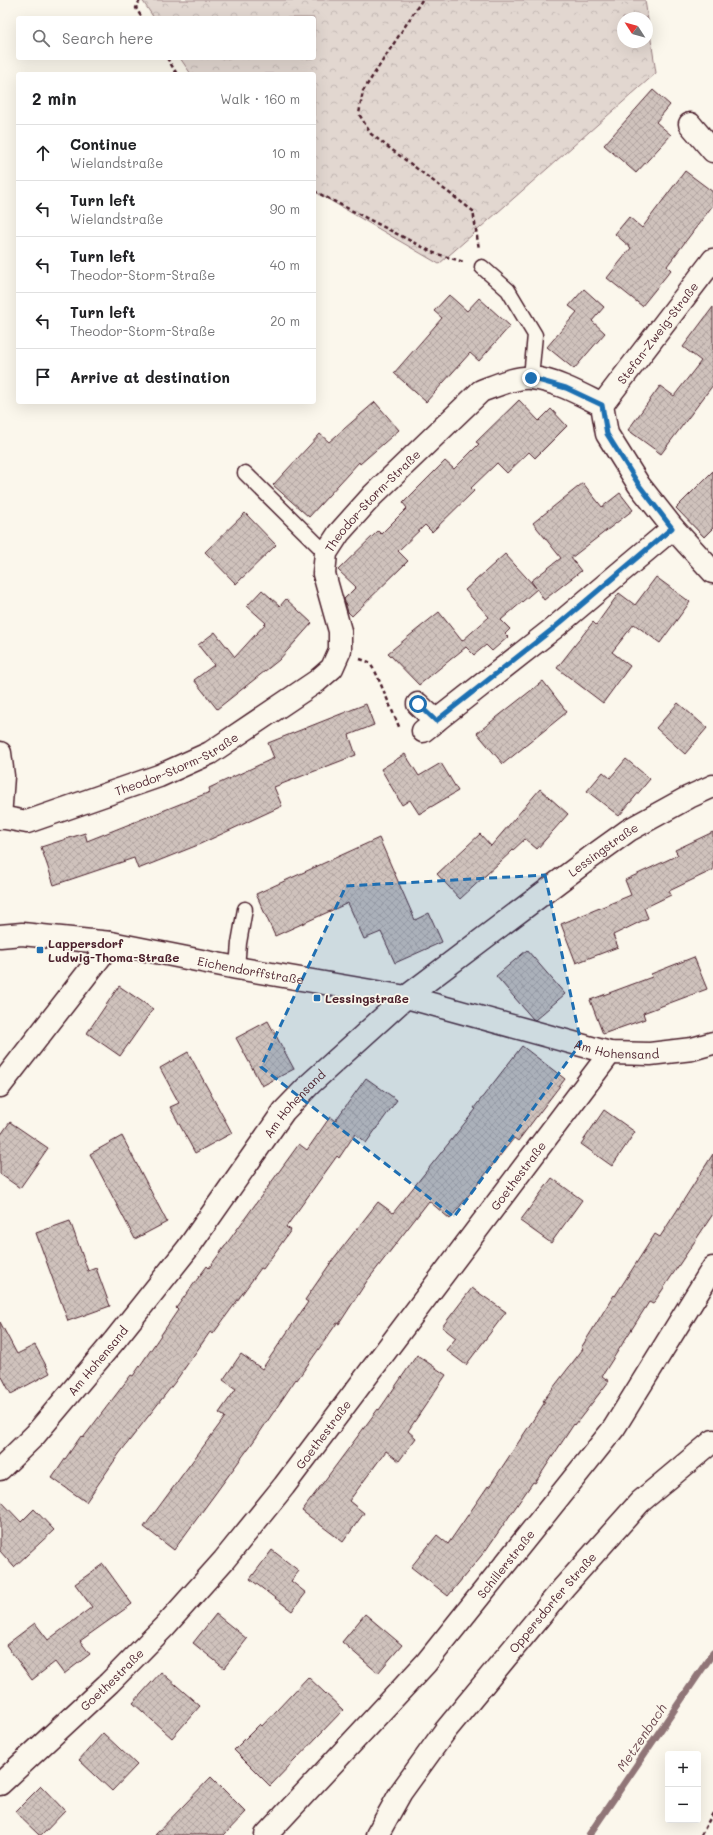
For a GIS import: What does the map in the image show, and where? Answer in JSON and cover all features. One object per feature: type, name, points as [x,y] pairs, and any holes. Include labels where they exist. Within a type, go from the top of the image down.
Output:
[{"type":"street","points":[[690,124],[713,151]]},
{"type":"street","name":"Stefan-Zweig-Straße","points":[[602,405],[713,260]]},
{"type":"street","name":"Theodor-Storm-Straße","points":[[0,818],[27,822],[159,776],[210,753],[317,681],[332,668],[340,650],[340,631],[324,574],[326,553],[339,533],[373,495],[481,391],[504,382],[531,378],[566,388],[602,405]]},
{"type":"street","points":[[602,405],[607,434],[639,485],[672,528],[713,572]]},
{"type":"street","points":[[418,704],[429,726],[554,628],[672,528]]},
{"type":"street","points":[[0,754],[3,776],[0,818]]},
{"type":"street","name":"Lessingstraße","points":[[406,997],[629,830],[688,797],[713,786]]},
{"type":"street","name":"Eichendorffstraße","points":[[0,936],[22,934],[110,943],[237,968],[406,997]]},
{"type":"street","points":[[0,1086],[110,943]]},
{"type":"street","name":"Am Hohensand","points":[[0,1469],[35,1435],[129,1323],[188,1248],[284,1112],[311,1083],[406,997],[610,1053],[650,1054],[692,1049],[713,1043]]},
{"type":"street","name":"Goethestraße","points":[[0,1784],[104,1688],[148,1643],[224,1560],[288,1479],[610,1053]]},
{"type":"street","name":"Schillerstraße","points":[[266,1835],[426,1663],[614,1428],[713,1268]]},
{"type":"street","name":"Oppersdorfer Straße","points":[[377,1835],[401,1792],[445,1731],[564,1587],[640,1502],[713,1442]]},
{"type":"lane","points":[[482,268],[508,290],[535,335],[531,378]]},
{"type":"lane","points":[[245,473],[326,553]]},
{"type":"lane","points":[[237,968],[239,943],[245,909]]},
{"type":"path","points":[[140,0],[136,8],[141,16]]},
{"type":"path","points":[[316,192],[434,253],[482,268],[473,211],[371,134],[359,114],[363,91],[422,0]]},
{"type":"path","points":[[168,60],[176,72]]},
{"type":"path","points":[[369,662],[376,673],[401,731],[429,726]]},
{"type":"path","points":[[701,1835],[713,1813]]},
{"type":"highlighted area","points":[[545,875],[581,1043],[454,1217],[261,1067],[346,886]]},
{"type":"green space","points":[[142,0],[645,0],[647,12],[617,12],[617,48],[652,48],[656,73],[439,264],[316,192],[316,72],[190,72],[181,60],[316,60],[316,16],[153,16]]},
{"type":"building","points":[[653,90],[670,105],[656,122],[671,135],[636,173],[604,145]]},
{"type":"building","points":[[685,171],[713,192],[713,205],[667,266],[671,270],[642,306],[607,278],[631,248],[615,234],[629,217],[642,228]]},
{"type":"building","points":[[584,289],[604,307],[592,321],[605,333],[574,369],[547,347],[577,312],[569,306]]},
{"type":"building","points":[[449,295],[467,311],[479,298],[510,326],[479,361],[470,353],[426,402],[394,373],[442,318],[434,311]]},
{"type":"building","points":[[713,307],[713,385],[661,454],[628,430],[660,386],[674,396],[701,361],[683,347]]},
{"type":"building","points":[[519,400],[539,421],[551,409],[567,426],[535,458],[529,452],[507,473],[497,463],[471,488],[474,491],[432,532],[425,525],[398,551],[408,561],[352,616],[348,612],[344,599],[356,587],[338,570],[378,531],[381,534],[407,508],[403,503],[445,461],[454,469],[479,444],[476,442]]},
{"type":"building","points":[[375,402],[399,430],[360,464],[359,462],[309,517],[273,485],[320,434],[329,442]]},
{"type":"building","points":[[713,471],[713,528],[704,537],[676,508]]},
{"type":"building","points":[[583,483],[602,507],[620,493],[633,510],[571,558],[581,571],[544,600],[537,589],[501,620],[510,629],[505,634],[508,637],[492,651],[486,645],[474,655],[466,647],[419,685],[388,653],[439,612],[462,641],[489,617],[465,590],[505,554],[536,588],[531,581],[561,558],[533,523]]},
{"type":"building","points":[[245,513],[276,545],[236,584],[205,552]]},
{"type":"building","points":[[656,577],[690,602],[660,643],[634,624],[612,652],[630,666],[603,703],[557,668],[593,622],[596,625],[619,593],[635,605]]},
{"type":"building","points":[[262,590],[280,606],[286,599],[312,623],[279,660],[217,709],[194,680],[214,665],[198,645],[215,632],[235,657],[266,623],[247,606]]},
{"type":"building","points":[[543,681],[567,712],[503,764],[477,733]]},
{"type":"building","points":[[678,703],[707,728],[685,754],[656,728]]},
{"type":"building","points":[[366,704],[374,725],[349,735],[356,755],[274,787],[282,806],[198,845],[138,869],[134,858],[54,885],[41,847],[85,833],[87,841],[210,792],[209,788],[274,758],[268,743]]},
{"type":"building","points":[[405,754],[419,776],[441,763],[458,791],[419,814],[410,800],[402,805],[381,769]]},
{"type":"building","points":[[626,759],[650,779],[619,816],[587,791],[603,772],[610,778]]},
{"type":"building","points":[[540,789],[568,814],[537,849],[525,839],[460,899],[437,874],[480,834],[491,846]]},
{"type":"building","points":[[713,832],[713,870],[669,891],[671,895],[644,908],[648,918],[613,935],[618,947],[576,963],[561,924],[631,895],[625,880],[678,855],[675,850]]},
{"type":"building","points":[[379,838],[415,920],[429,913],[442,942],[395,963],[381,932],[364,939],[348,903],[275,936],[256,894]]},
{"type":"building","points":[[527,950],[565,994],[535,1020],[496,976]]},
{"type":"building","points":[[694,957],[707,989],[643,1013],[645,1019],[603,1034],[590,1000],[652,977],[651,974]]},
{"type":"building","points":[[119,986],[153,1009],[120,1056],[87,1033]]},
{"type":"building","points":[[268,1021],[294,1069],[262,1086],[236,1038]]},
{"type":"building","points":[[522,1046],[565,1079],[518,1141],[514,1138],[450,1219],[429,1201],[367,1281],[339,1324],[337,1323],[297,1380],[296,1379],[256,1438],[174,1550],[144,1527],[225,1417],[219,1413],[236,1389],[223,1380],[241,1354],[262,1369],[308,1302],[305,1300],[334,1258],[378,1202],[393,1213],[476,1109],[474,1108]]},
{"type":"building","points":[[188,1052],[232,1133],[195,1153],[170,1107],[179,1103],[160,1068]]},
{"type":"building","points":[[366,1078],[397,1100],[366,1143],[355,1134],[339,1158],[337,1156],[286,1227],[291,1230],[263,1269],[261,1268],[213,1334],[210,1332],[175,1382],[119,1454],[86,1502],[52,1478],[81,1436],[83,1438],[131,1375],[133,1376],[178,1310],[176,1308],[207,1266],[209,1268],[299,1144],[307,1150],[330,1117],[335,1121]]},
{"type":"building","points":[[604,1110],[635,1132],[612,1166],[581,1144]]},
{"type":"building","points":[[10,1122],[48,1148],[20,1188],[0,1174],[0,1136]]},
{"type":"building","points":[[122,1136],[167,1222],[135,1239],[90,1154]]},
{"type":"building","points":[[713,1154],[713,1214],[653,1304],[649,1302],[602,1376],[609,1381],[575,1425],[574,1424],[535,1483],[533,1482],[486,1550],[448,1596],[411,1567],[437,1535],[448,1544],[488,1486],[489,1487],[545,1402],[543,1401],[583,1349],[581,1348],[614,1295],[615,1296],[655,1234],[660,1237]]},
{"type":"building","points":[[552,1178],[582,1200],[551,1243],[520,1221]]},
{"type":"building","points":[[70,1221],[88,1271],[96,1268],[110,1306],[68,1321],[36,1233]]},
{"type":"building","points":[[472,1288],[506,1312],[466,1365],[446,1350],[456,1338],[442,1327]]},
{"type":"building","points":[[0,1322],[17,1354],[35,1345],[50,1373],[11,1394],[0,1373]]},
{"type":"building","points":[[417,1355],[446,1375],[408,1431],[416,1438],[399,1461],[386,1451],[349,1501],[364,1513],[343,1542],[302,1511],[378,1409],[379,1410]]},
{"type":"building","points":[[0,1500],[21,1522],[34,1509],[54,1530],[14,1567],[0,1551]]},
{"type":"building","points":[[272,1550],[299,1571],[291,1581],[306,1593],[292,1611],[250,1579]]},
{"type":"building","points":[[103,1564],[132,1604],[80,1641],[90,1654],[64,1674],[55,1662],[32,1680],[6,1645],[35,1623],[48,1640],[92,1607],[75,1584]]},
{"type":"building","points":[[216,1614],[247,1639],[224,1668],[193,1643]]},
{"type":"building","points":[[365,1614],[402,1645],[378,1673],[342,1642]]},
{"type":"building","points":[[161,1672],[200,1706],[172,1738],[133,1703]]},
{"type":"building","points":[[308,1677],[343,1710],[270,1786],[234,1750],[260,1724],[262,1726]]},
{"type":"building","points":[[103,1733],[137,1765],[112,1791],[79,1760]]},
{"type":"building","points":[[211,1777],[246,1812],[224,1835],[155,1835]]},
{"type":"building","points":[[41,1786],[65,1811],[42,1835],[39,1835],[15,1812]]},
{"type":"waterway","name":"Metzenbach","points":[[589,1835],[713,1653]]},
{"type":"place","name":"Lappersdorf Ludwig-Thoma-Straße","points":[[40,950]]},
{"type":"place","name":"Lessingstraße","points":[[317,998]]},
{"type":"route","points":[[418,704],[436,721],[554,628],[672,528],[639,485],[607,434],[602,405],[566,388],[531,378]]}]
